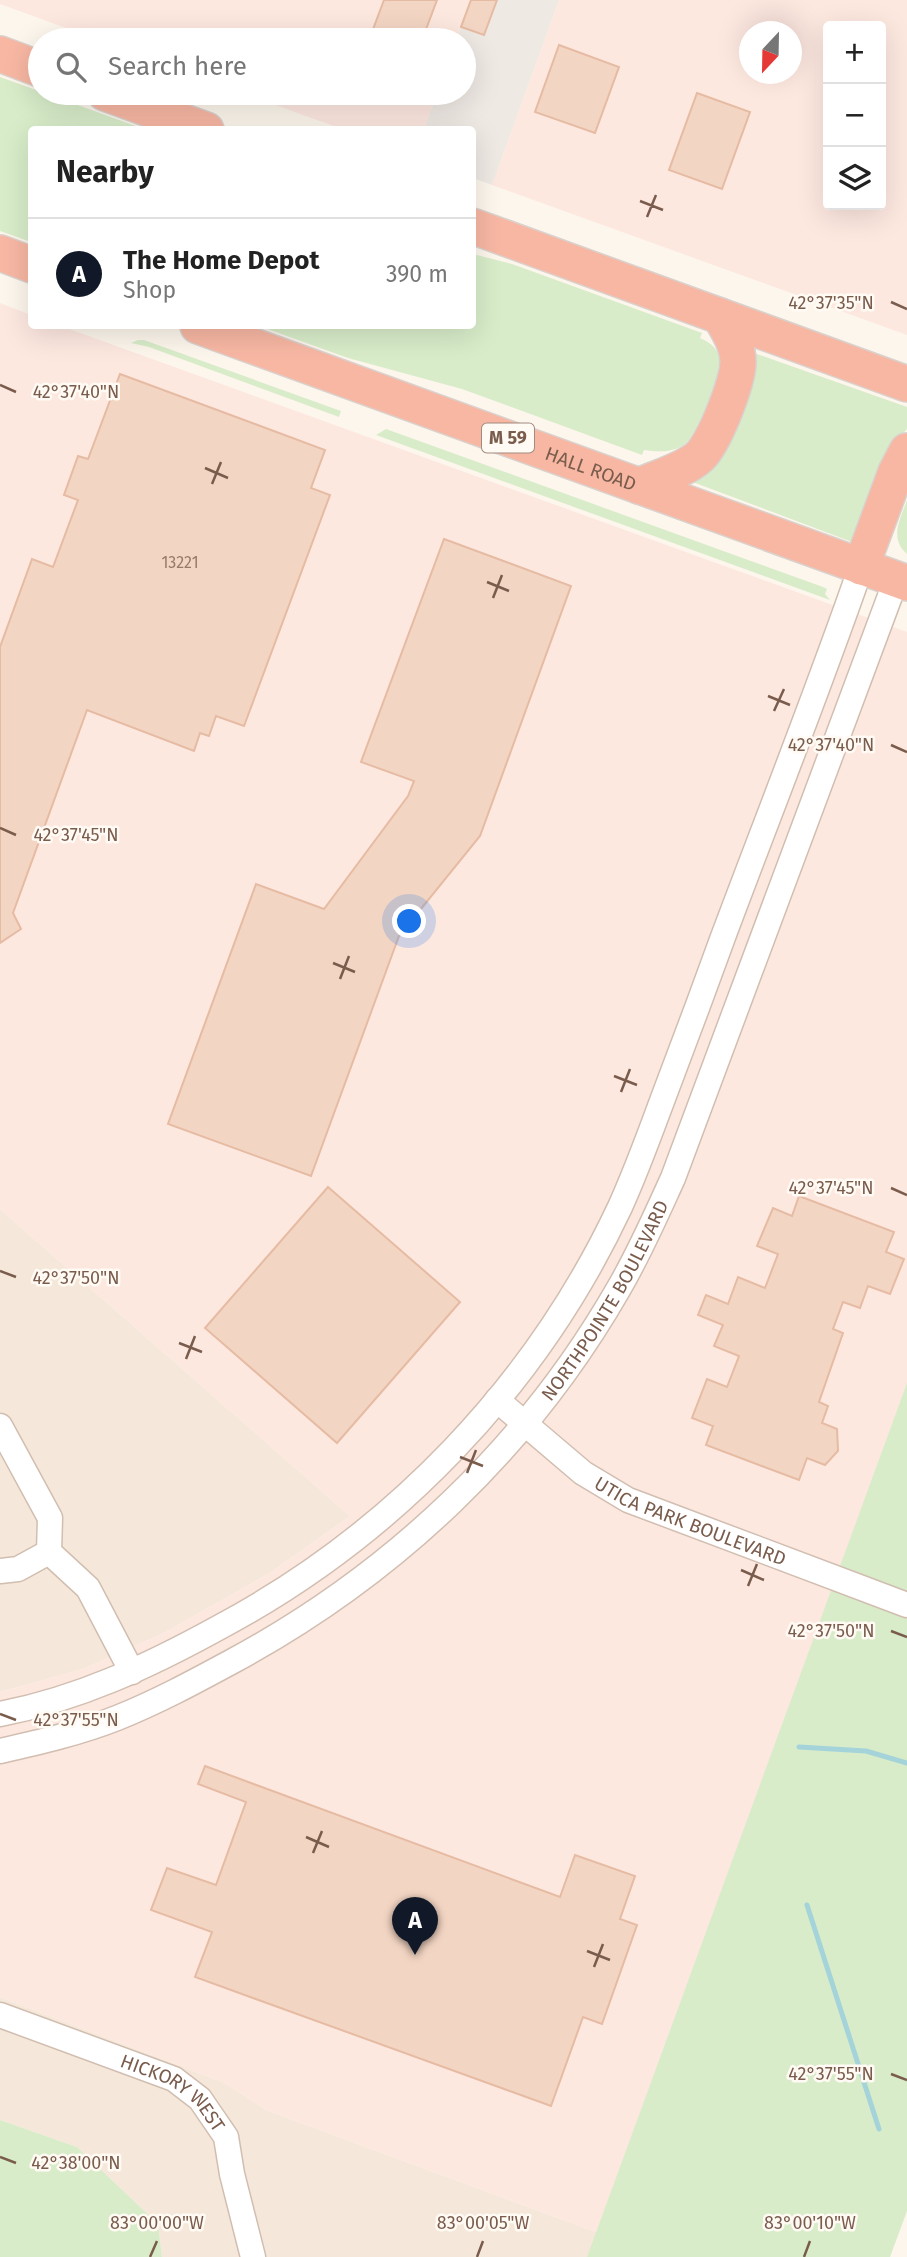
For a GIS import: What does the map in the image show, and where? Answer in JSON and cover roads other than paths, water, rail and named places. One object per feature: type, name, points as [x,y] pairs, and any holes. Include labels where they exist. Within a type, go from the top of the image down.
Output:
[{"type":"highway","points":[[0,54],[28,64]]},
{"type":"highway","points":[[138,105],[195,126]]},
{"type":"highway","points":[[476,227],[907,384]]},
{"type":"highway","points":[[0,253],[28,264]]},
{"type":"highway","points":[[639,486],[688,465],[700,457],[715,436],[733,386],[738,361],[730,333],[720,316]]},
{"type":"highway","name":"HALL ROAD","points":[[206,329],[902,581]]},
{"type":"highway","points":[[861,567],[896,472],[907,451]]},
{"type":"street","name":"NORTHPOINTE BOULEVARD","points":[[0,1713],[70,1696],[132,1672],[246,1613],[291,1586],[339,1553],[429,1475],[529,1360],[600,1246],[637,1169],[861,567]]},
{"type":"street","name":"NORTHPOINTE BOULEVARD","points":[[0,1751],[90,1728],[148,1705],[293,1627],[374,1570],[429,1525],[477,1478],[524,1424],[579,1351],[620,1286],[647,1236],[673,1178],[811,804],[902,581]]},
{"type":"street","points":[[778,792],[811,804]]},
{"type":"street","points":[[681,1051],[691,1055],[703,1067],[707,1085]]},
{"type":"street","name":"UTICA PARK BOULEVARD","points":[[497,1400],[590,1478],[628,1500],[907,1605]]},
{"type":"street","points":[[0,1426],[50,1518],[49,1552],[88,1588],[132,1672]]},
{"type":"street","points":[[0,1571],[18,1569],[49,1552]]},
{"type":"street","name":"HICKORY WEST","points":[[0,2015],[174,2079],[200,2099],[226,2137],[232,2174],[256,2256]]},
{"type":"waterway","points":[[799,1747],[866,1751],[907,1763]]},
{"type":"waterway","points":[[807,1905],[879,2129]]},
{"type":"place","name":"The Home Depot","points":[[415,1955]]}]
